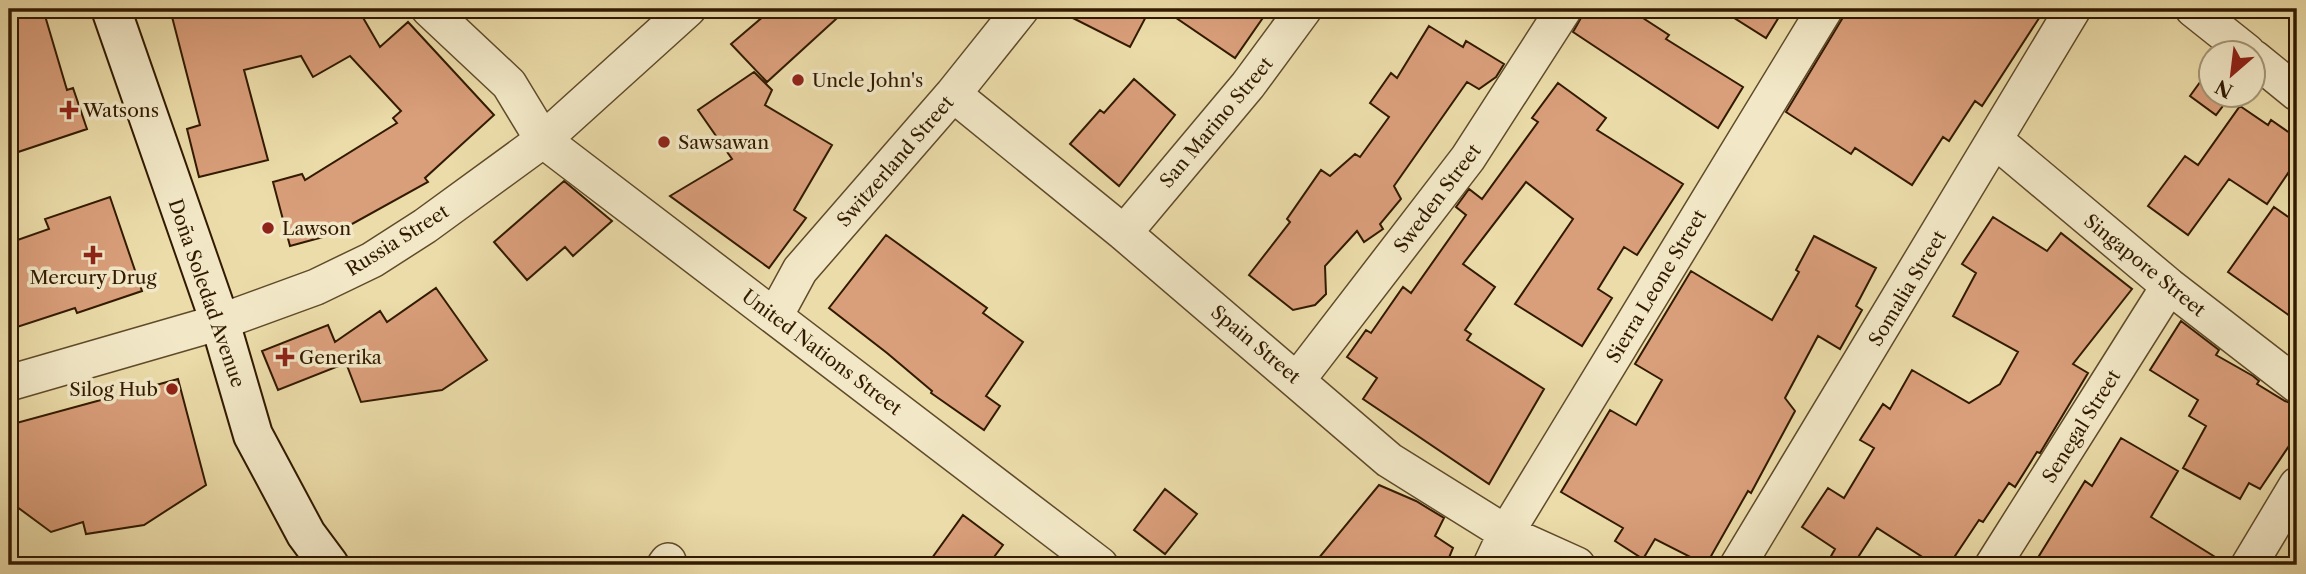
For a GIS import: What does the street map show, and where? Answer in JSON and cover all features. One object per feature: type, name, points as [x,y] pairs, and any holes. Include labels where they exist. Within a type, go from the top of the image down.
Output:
[{"type":"main road","name":"Doña Soledad Avenue","points":[[111,9],[220,322],[253,435],[306,534],[329,565]]},
{"type":"street","points":[[429,9],[509,84],[543,140]]},
{"type":"street","name":"Russia Street","points":[[9,383],[220,322],[316,287],[372,260],[425,226],[543,140],[688,9]]},
{"type":"street","name":"Switzerland Street","points":[[775,316],[800,270],[953,94],[1021,9]]},
{"type":"street","name":"San Marino Street","points":[[1124,233],[1248,85],[1304,9]]},
{"type":"street","name":"Sweden Street","points":[[1298,379],[1468,158],[1564,9]]},
{"type":"street","name":"Sierra Leone Street","points":[[1491,565],[1506,533],[1825,9]]},
{"type":"street","name":"Somalia Street","points":[[1738,565],[1996,141],[2073,9]]},
{"type":"street","points":[[2193,9],[2229,38]]},
{"type":"street","points":[[2268,70],[2297,93]]},
{"type":"street","name":"Spain Street","points":[[953,94],[1298,379],[1389,460],[1506,533],[1577,565]]},
{"type":"street","name":"United Nations Street","points":[[543,140],[1101,565]]},
{"type":"street","name":"Singapore Street","points":[[1996,141],[2169,286],[2297,385]]},
{"type":"street","name":"Senegal Street","points":[[1993,565],[2169,286]]},
{"type":"street","points":[[2263,559],[2297,485]]},
{"type":"building","points":[[9,9],[43,9],[67,90],[73,88],[87,129],[9,155]]},
{"type":"building","points":[[170,9],[358,9],[380,47],[408,22],[494,115],[425,178],[428,182],[334,234],[290,246],[273,182],[302,174],[305,180],[397,123],[393,118],[401,111],[350,56],[313,77],[301,56],[244,70],[268,160],[199,177],[187,129],[200,125]]},
{"type":"building","points":[[772,9],[847,9],[767,82],[731,44]]},
{"type":"building","points":[[1055,9],[1150,9],[1130,47]]},
{"type":"building","points":[[1163,9],[1269,9],[1235,58]]},
{"type":"building","points":[[1586,9],[1629,9],[1669,35],[1666,39],[1743,87],[1718,128],[1573,32]]},
{"type":"building","points":[[1720,9],[1784,9],[1766,38]]},
{"type":"building","points":[[1848,9],[2045,9],[1982,106],[1975,101],[1949,141],[1943,137],[1912,185],[1855,148],[1851,154],[1786,112]]},
{"type":"building","points":[[1429,26],[1463,47],[1466,41],[1504,64],[1496,77],[1479,89],[1467,82],[1394,186],[1401,199],[1380,224],[1383,229],[1364,242],[1357,231],[1325,266],[1326,294],[1315,305],[1293,310],[1249,275],[1290,222],[1287,219],[1321,170],[1330,176],[1355,154],[1360,157],[1389,117],[1370,103],[1391,73],[1397,78]]},
{"type":"building","points":[[754,72],[772,90],[765,105],[832,145],[794,210],[806,218],[769,268],[670,196],[732,159],[698,110]]},
{"type":"building","points":[[1134,79],[1175,115],[1119,186],[1070,144],[1100,110],[1104,113]]},
{"type":"building","points":[[1558,83],[1606,118],[1597,130],[1683,184],[1637,255],[1624,247],[1598,289],[1612,298],[1582,346],[1515,304],[1573,219],[1526,182],[1463,264],[1495,287],[1465,330],[1471,334],[1467,340],[1544,389],[1489,484],[1363,399],[1377,378],[1347,357],[1366,330],[1371,333],[1403,287],[1411,293],[1466,215],[1456,207],[1469,189],[1482,199],[1538,122],[1532,118]]},
{"type":"building","points":[[2198,85],[2198,102],[2190,96]]},
{"type":"building","points":[[2206,108],[2221,108],[2216,115]]},
{"type":"building","points":[[2239,108],[2243,108],[2268,125],[2271,120],[2297,138],[2297,160],[2267,204],[2229,179],[2188,235],[2148,206],[2185,156],[2198,165]]},
{"type":"building","points":[[564,181],[612,221],[573,256],[565,247],[527,280],[494,242]]},
{"type":"building","name":"Mercury Drug","points":[[110,197],[142,291],[77,313],[75,308],[17,327],[9,303],[9,243],[49,229],[45,219]]},
{"type":"building","points":[[2274,207],[2297,223],[2297,321],[2228,272]]},
{"type":"building","points":[[1993,217],[2047,251],[2061,233],[2132,289],[2073,364],[2088,373],[2040,453],[2037,452],[2015,487],[2009,483],[1983,522],[1979,520],[1949,565],[1935,565],[1877,528],[1853,565],[1826,565],[1835,549],[1802,527],[1828,488],[1844,498],[1874,448],[1860,440],[1883,404],[1890,409],[1912,370],[1969,403],[2000,384],[2018,352],[1953,316],[1976,273],[1962,264]]},
{"type":"building","points":[[886,235],[987,308],[983,313],[1023,342],[986,396],[1000,406],[984,430],[931,393],[932,391],[887,353],[829,308]]},
{"type":"building","points":[[1814,236],[1876,268],[1856,306],[1862,310],[1840,349],[1818,336],[1785,398],[1795,411],[1751,493],[1748,491],[1706,565],[1655,539],[1643,559],[1615,541],[1623,528],[1561,492],[1610,410],[1636,425],[1662,380],[1635,364],[1691,271],[1772,320],[1799,272],[1796,270]]},
{"type":"building","points":[[436,288],[487,360],[442,390],[361,402],[346,363],[278,390],[262,351],[328,325],[335,342],[380,311],[387,322]]},
{"type":"building","points":[[2181,321],[2219,350],[2216,355],[2253,376],[2259,381],[2257,384],[2297,405],[2297,434],[2260,489],[2249,483],[2240,499],[2183,468],[2206,426],[2189,416],[2198,400],[2150,370]]},
{"type":"building","points":[[178,379],[206,485],[144,525],[86,534],[83,522],[51,532],[9,501],[9,425]]},
{"type":"building","points":[[2121,438],[2178,471],[2151,517],[2228,565],[2054,565],[2039,556],[2085,481],[2092,486]]},
{"type":"building","points":[[1379,485],[1416,501],[1444,518],[1435,536],[1453,548],[1446,565],[1313,565]]},
{"type":"building","points":[[1165,489],[1197,514],[1165,554],[1134,530]]},
{"type":"building","points":[[963,515],[1003,545],[988,565],[927,565]]},
{"type":"place","name":"Uncle John's","points":[[798,80]]},
{"type":"place","name":"Watsons","points":[[69,110]]},
{"type":"place","name":"Sawsawan","points":[[664,142]]},
{"type":"place","name":"Lawson","points":[[268,228]]},
{"type":"place","name":"Mercury Drug","points":[[93,255]]},
{"type":"place","name":"Generika","points":[[285,357]]},
{"type":"place","name":"Silog Hub","points":[[172,389]]}]
